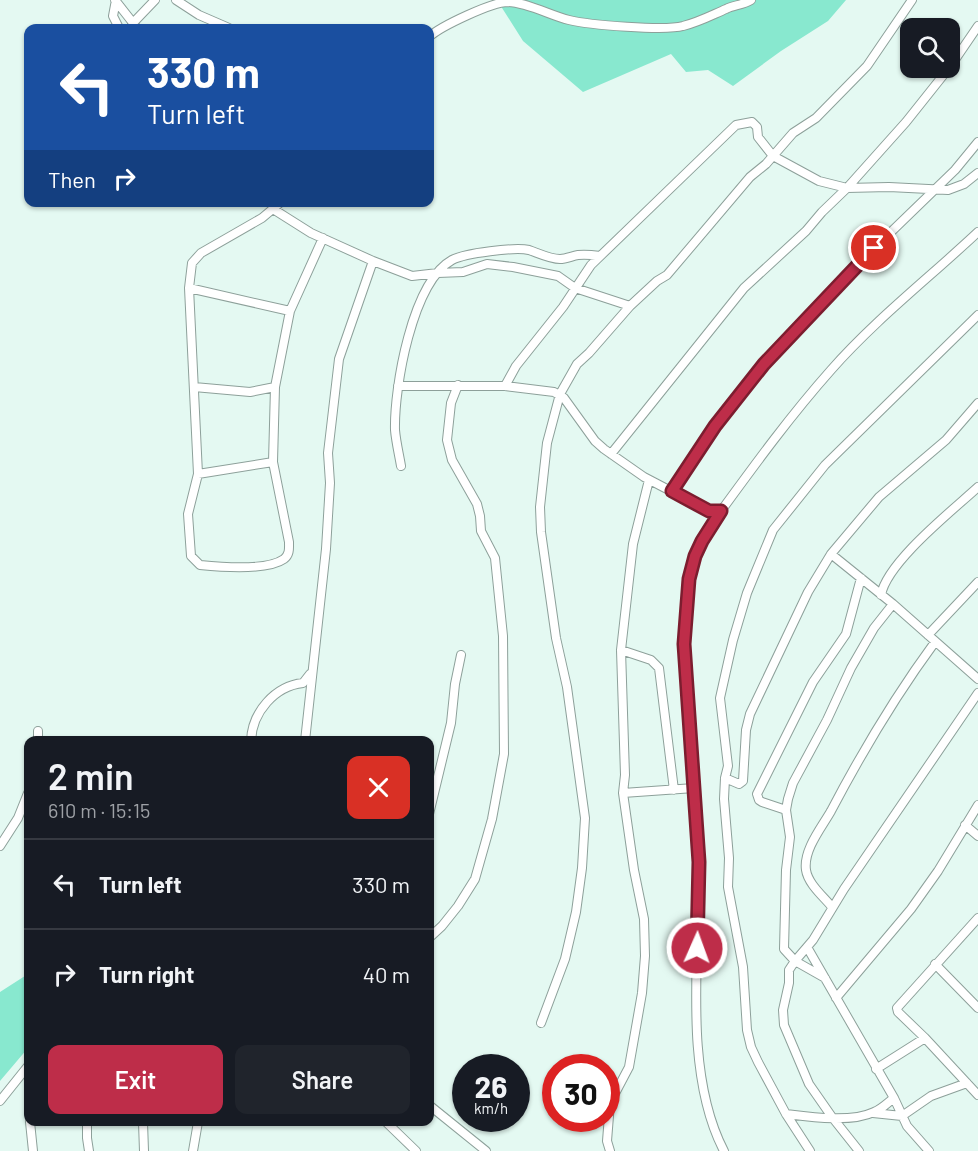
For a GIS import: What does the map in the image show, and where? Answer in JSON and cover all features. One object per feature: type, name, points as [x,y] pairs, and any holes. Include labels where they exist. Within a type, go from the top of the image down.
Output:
[{"type":"street","points":[[116,0],[133,24]]},
{"type":"street","points":[[116,0],[113,16],[117,24]]},
{"type":"street","points":[[136,24],[155,0]]},
{"type":"street","points":[[176,0],[199,15],[220,24]]},
{"type":"street","points":[[434,34],[449,23],[505,2],[541,10],[572,21],[678,27],[710,17],[729,7],[744,5],[751,0]]},
{"type":"street","points":[[541,1023],[565,959],[576,912],[585,818],[567,687],[556,638],[541,532],[540,507],[547,443],[560,394],[577,364],[630,306],[657,281],[667,275],[729,200],[793,133],[816,118],[867,66],[912,0]]},
{"type":"street","points":[[960,51],[978,26]]},
{"type":"street","points":[[611,454],[744,288],[806,231],[822,212],[847,189],[906,122],[940,78]]},
{"type":"street","points":[[505,386],[516,366],[585,272],[736,125],[752,122],[755,124],[758,136],[773,156],[819,181],[847,189],[889,187],[948,189],[964,184],[978,173]]},
{"type":"street","points":[[672,491],[715,426],[764,364],[978,142]]},
{"type":"street","points":[[275,207],[262,218],[201,253],[192,263],[189,288],[198,474],[188,514],[191,556],[200,565],[244,568],[284,559],[289,552],[273,462],[275,387],[290,311],[323,238]]},
{"type":"street","points":[[273,209],[311,233],[412,276],[460,272],[491,264],[558,276],[575,288],[630,306]]},
{"type":"street","points":[[724,1151],[706,1107],[700,1062],[697,959],[699,862],[684,656],[689,579],[702,541],[721,511],[763,453],[830,371],[978,232]]},
{"type":"street","points":[[402,466],[395,432],[398,386],[412,327],[424,293],[438,273],[453,259],[503,249],[528,250],[558,259],[578,255],[600,256]]},
{"type":"street","points":[[306,736],[326,549],[330,483],[328,453],[339,359],[373,261]]},
{"type":"street","points":[[189,288],[290,311]]},
{"type":"street","points":[[810,1151],[786,1114],[751,1047],[747,1030],[743,967],[728,887],[729,858],[724,799],[728,766],[720,698],[733,640],[747,593],[772,530],[825,465],[978,315]]},
{"type":"street","points":[[434,934],[458,906],[475,879],[492,819],[504,754],[503,636],[495,558],[481,531],[477,504],[452,460],[447,440],[451,403],[458,385]]},
{"type":"street","points":[[398,386],[505,386],[545,389],[560,394],[595,441],[611,454],[650,480],[709,511],[721,511]]},
{"type":"street","points":[[194,387],[250,392],[275,387]]},
{"type":"street","points":[[725,778],[739,784],[743,781],[746,730],[750,714],[808,592],[831,554],[879,497],[946,440],[978,403]]},
{"type":"street","points":[[198,474],[273,462]]},
{"type":"street","points":[[610,1151],[607,1141],[610,1102],[629,1067],[642,993],[645,956],[644,919],[634,870],[623,793],[625,775],[621,650],[630,563],[650,480]]},
{"type":"street","points":[[881,595],[887,580],[916,545],[978,487]]},
{"type":"street","points":[[831,554],[978,679]]},
{"type":"street","points":[[786,810],[762,802],[757,794],[813,682],[846,634],[861,578]]},
{"type":"street","points":[[928,635],[978,582]]},
{"type":"street","points":[[825,978],[795,961],[785,952],[786,870],[790,837],[786,810],[794,783],[851,668],[874,628],[892,604]]},
{"type":"street","points":[[832,907],[806,871],[808,855],[879,725],[902,687],[935,642]]},
{"type":"street","points":[[621,650],[642,655],[659,668],[674,790]]},
{"type":"street","points":[[434,793],[451,723],[461,655]]},
{"type":"street","points":[[252,736],[260,712],[276,691],[309,678],[314,658]]},
{"type":"street","points":[[859,1151],[809,1084],[783,1022],[789,970],[807,948],[832,907],[978,693]]},
{"type":"street","points":[[38,731],[38,736]]},
{"type":"street","points":[[623,793],[694,788]]},
{"type":"street","points":[[0,846],[18,818],[24,803]]},
{"type":"street","points":[[836,998],[911,909],[938,871],[978,805]]},
{"type":"street","points":[[965,825],[978,836]]},
{"type":"street","points":[[978,918],[897,1008],[898,1012],[978,1095]]},
{"type":"street","points":[[807,948],[894,1098],[902,1116],[915,1136],[929,1151]]},
{"type":"street","points":[[935,964],[978,1008]]},
{"type":"street","points":[[876,1069],[925,1038]]},
{"type":"street","points":[[0,1101],[24,1071]]},
{"type":"street","points":[[786,1114],[832,1117],[873,1113],[902,1116],[932,1096],[967,1083]]},
{"type":"street","points":[[873,1113],[894,1098]]},
{"type":"street","points":[[434,1109],[486,1151]]},
{"type":"street","points":[[30,1126],[33,1151]]},
{"type":"street","points":[[87,1126],[89,1151]]},
{"type":"street","points":[[143,1126],[144,1151]]},
{"type":"street","points":[[193,1151],[197,1126]]},
{"type":"street","points":[[390,1126],[416,1151]]},
{"type":"green space","points":[[497,0],[846,0],[828,21],[733,86],[708,70],[686,72],[671,54],[583,92],[523,41]]},
{"type":"green space","points":[[24,977],[24,1053],[0,1081],[0,992]]},
{"type":"route","points":[[697,948],[699,862],[684,644],[689,579],[695,556],[721,511],[709,511],[672,491],[715,426],[764,364],[874,248]]}]
